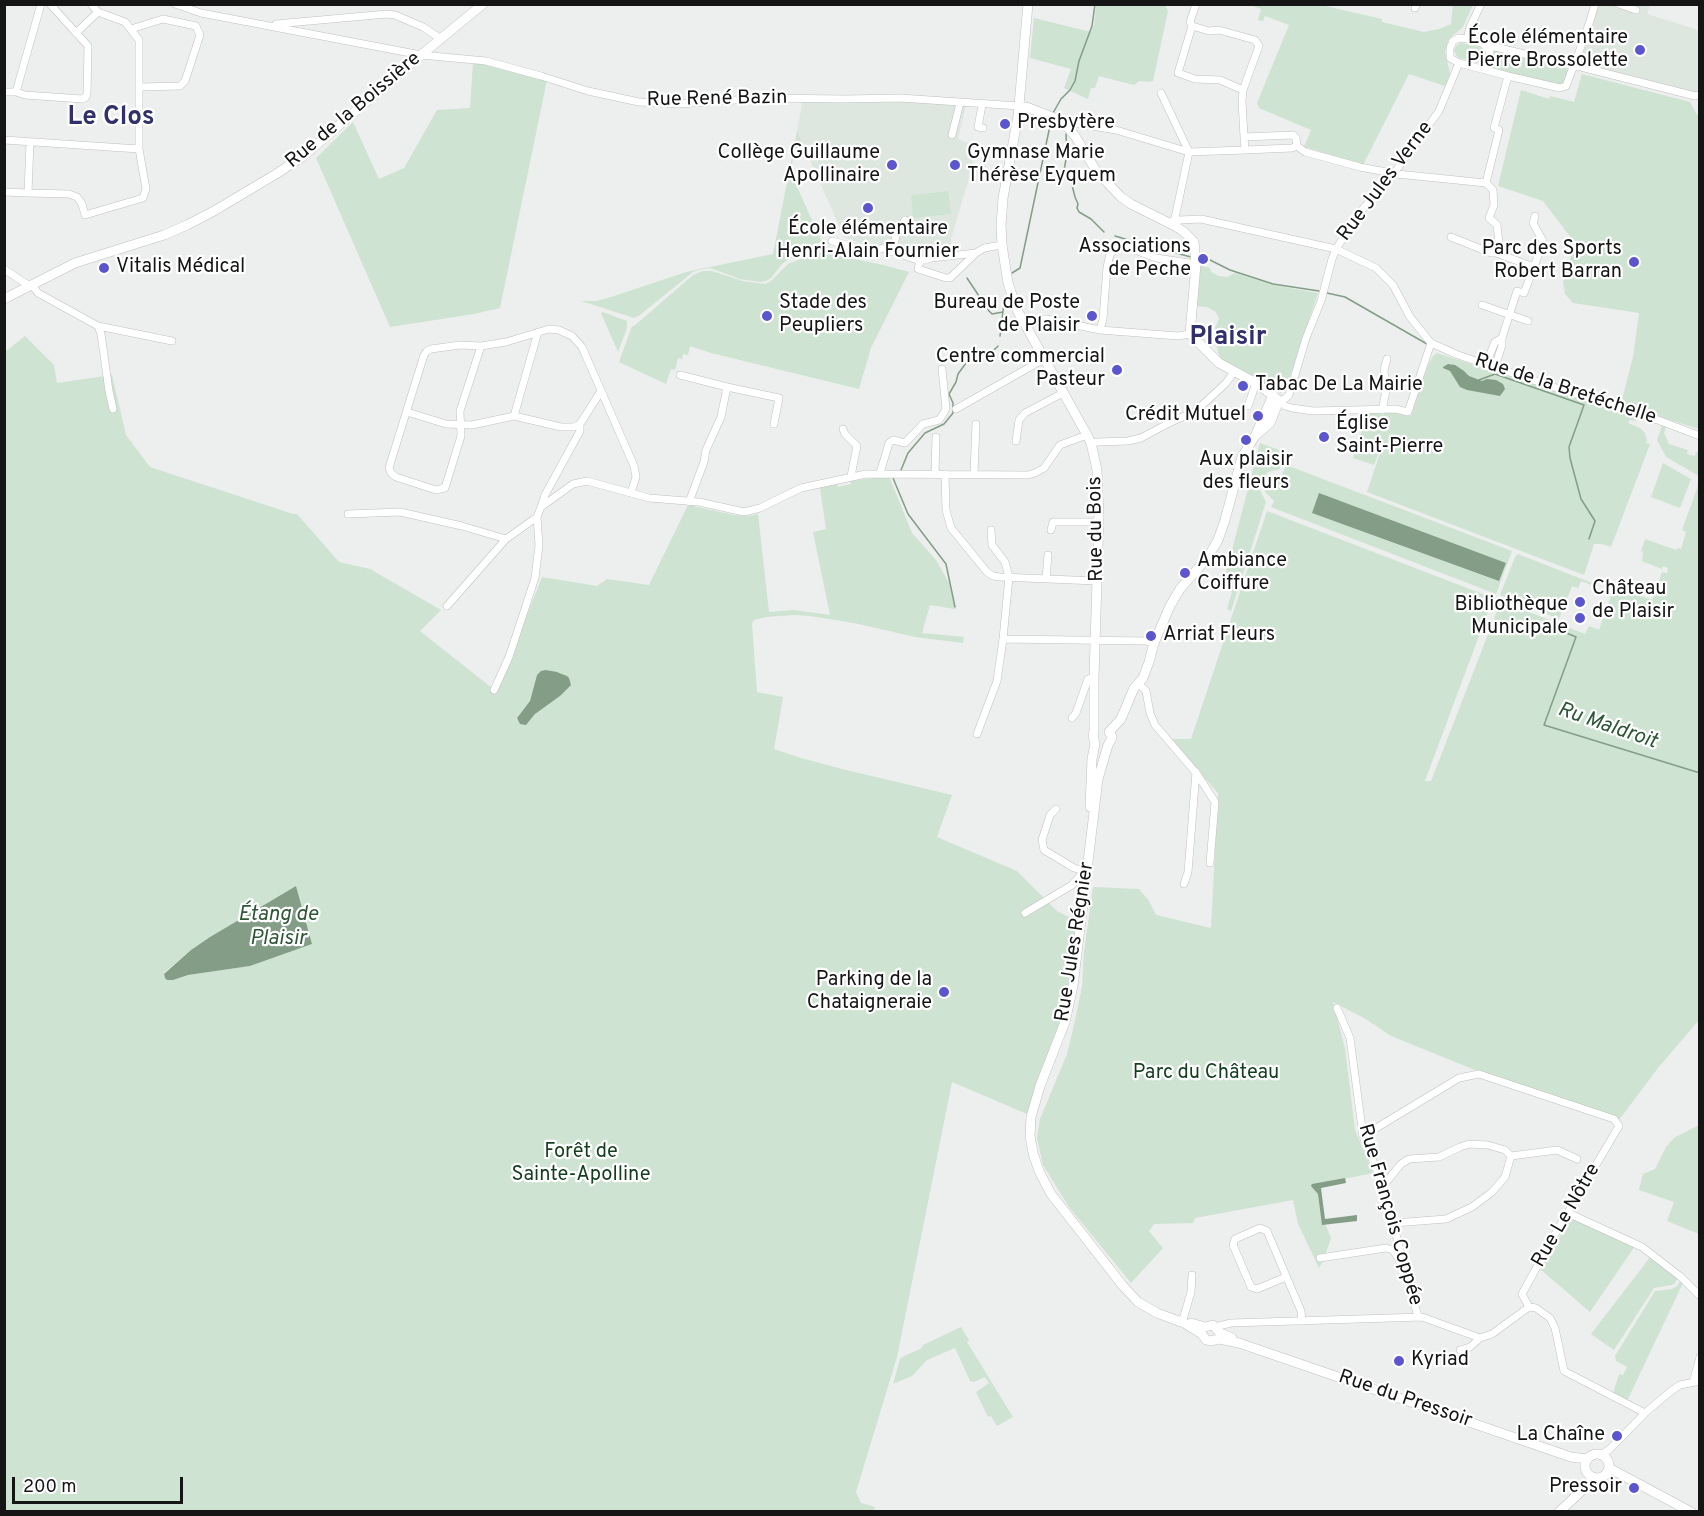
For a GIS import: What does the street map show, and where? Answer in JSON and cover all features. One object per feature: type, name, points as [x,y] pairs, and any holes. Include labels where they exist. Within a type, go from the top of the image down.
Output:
[{"type":"street","points":[[16,92],[41,4]]},
{"type":"street","points":[[4,92],[86,98],[88,46],[50,4]]},
{"type":"street","points":[[4,192],[77,197],[85,215],[143,198],[146,189],[140,149],[139,40],[125,22],[98,12],[91,4]]},
{"type":"street","points":[[175,4],[201,13],[267,25],[292,26],[387,14],[395,15],[423,27],[441,39]]},
{"type":"street","name":"Rue de la Boissière","points":[[4,297],[81,255],[187,225],[214,211],[302,157],[483,4]]},
{"type":"street","name":"Rue du Bois","points":[[1029,4],[1019,106],[1003,198],[1002,245],[1011,296],[1089,439],[1098,478],[1098,589],[1094,720],[1102,731]]},
{"type":"street","points":[[1196,4],[1178,73],[1195,80],[1220,80],[1243,90]]},
{"type":"street","points":[[1467,39],[1481,4]]},
{"type":"street","points":[[1595,4],[1574,66],[1566,86],[1560,88],[1508,76],[1459,63],[1450,58],[1453,41],[1460,38],[1467,39],[1483,44],[1574,66],[1695,96],[1700,95]]},
{"type":"street","points":[[1619,4],[1636,10]]},
{"type":"street","points":[[76,33],[98,12]]},
{"type":"street","points":[[130,29],[163,19],[196,26],[200,35],[185,81],[180,86],[139,87]]},
{"type":"street","name":"Rue René Bazin","points":[[292,26],[421,55],[486,61],[588,91],[656,104],[764,98],[900,98],[1019,106]]},
{"type":"street","points":[[1192,26],[1209,31],[1219,30],[1255,40],[1259,46],[1243,90],[1245,150]]},
{"type":"street","points":[[1480,68],[1487,62],[1490,51],[1483,44]]},
{"type":"street","name":"Rue Jules Verne","points":[[1277,398],[1289,395],[1336,249],[1362,210],[1394,174],[1439,111],[1459,63]]},
{"type":"street","points":[[1486,183],[1499,130],[1494,128],[1508,76]]},
{"type":"street","points":[[1161,93],[1189,152],[1178,209],[1173,221],[1168,222]]},
{"type":"street","points":[[952,135],[960,103]]},
{"type":"street","points":[[977,127],[982,105]]},
{"type":"street","points":[[1019,106],[1062,121],[1116,130],[1189,152],[1278,149],[1297,146]]},
{"type":"street","points":[[1062,121],[1075,136],[1097,172],[1121,197],[1178,228],[1194,242],[1196,264],[1190,334]]},
{"type":"street","points":[[1244,137],[1293,135],[1297,146],[1305,152],[1360,167],[1394,174],[1486,183],[1493,190],[1494,205],[1489,218],[1497,225],[1499,243],[1496,254]]},
{"type":"street","points":[[4,140],[140,149]]},
{"type":"street","points":[[28,193],[30,142]]},
{"type":"street","points":[[1178,209],[1181,215],[1188,219]]},
{"type":"street","points":[[1495,367],[1517,291],[1524,293],[1543,241],[1533,223],[1536,216]]},
{"type":"street","points":[[892,252],[896,236],[905,220]]},
{"type":"street","points":[[1178,228],[1179,220],[1213,221],[1336,249],[1376,268],[1394,285],[1410,317],[1431,343],[1408,412],[1395,409],[1312,411],[1285,406],[1256,383],[1220,363],[1190,334]]},
{"type":"street","points":[[1451,237],[1534,267]]},
{"type":"street","points":[[832,241],[873,252],[883,249],[920,261],[976,253]]},
{"type":"street","points":[[920,261],[918,269],[946,279],[984,248],[1002,245]]},
{"type":"street","points":[[1100,330],[1107,267],[1110,254],[1119,247],[1127,247],[1156,258],[1196,264]]},
{"type":"street","points":[[4,269],[29,284],[38,293],[98,326],[172,341]]},
{"type":"street","points":[[1482,305],[1528,321]]},
{"type":"street","points":[[1026,326],[1047,319],[1100,330],[1178,336],[1190,334]]},
{"type":"street","points":[[98,326],[113,409]]},
{"type":"street","points":[[481,346],[460,411],[461,436],[445,488],[436,490],[396,477],[389,468],[426,351],[460,345],[481,346],[506,342],[549,329],[559,330],[572,336],[582,347],[634,466],[636,477],[631,493]]},
{"type":"street","points":[[514,417],[538,332]]},
{"type":"street","points":[[1486,364],[1495,342],[1502,338]]},
{"type":"street","name":"Rue de la Bretéchelle","points":[[1431,343],[1458,355],[1658,420],[1700,436]]},
{"type":"street","points":[[956,409],[1044,359]]},
{"type":"street","points":[[1382,410],[1386,391],[1384,370],[1387,359]]},
{"type":"street","points":[[880,473],[892,440],[905,443],[923,424],[939,420],[946,409],[942,369]]},
{"type":"street","points":[[541,507],[573,484],[585,481],[649,498],[690,501],[744,512],[760,508],[801,489],[851,476],[880,473],[1028,475],[1044,468],[1060,445],[1089,439],[1098,442],[1141,438],[1196,411],[1226,383],[1234,372]]},
{"type":"street","points":[[680,375],[779,398],[774,424]]},
{"type":"street","points":[[1248,406],[1256,383]]},
{"type":"street","points":[[690,501],[706,450],[721,417],[727,387]]},
{"type":"street","points":[[494,690],[509,657],[535,578],[539,545],[537,517],[545,495],[580,431],[580,424],[601,391]]},
{"type":"street","points":[[1016,441],[1019,420],[1026,413],[1063,393]]},
{"type":"street","points":[[1255,436],[1274,417],[1277,398]]},
{"type":"street","points":[[1102,731],[1121,719],[1134,688],[1143,678],[1154,643],[1170,606],[1180,589],[1208,557],[1218,540],[1242,458],[1277,398]]},
{"type":"street","points":[[406,412],[446,424],[472,425],[514,417],[561,427],[573,427],[580,424]]},
{"type":"street","points":[[975,474],[976,424]]},
{"type":"street","points":[[843,429],[857,446],[851,476]]},
{"type":"street","points":[[935,474],[936,437]]},
{"type":"street","points":[[945,474],[946,510],[951,528],[987,572],[993,576],[1097,581]]},
{"type":"street","points":[[348,514],[400,512],[506,539]]},
{"type":"street","points":[[447,606],[506,539],[537,517]]},
{"type":"street","points":[[1051,530],[1053,522],[1098,522]]},
{"type":"street","points":[[977,734],[996,681],[1009,577],[1005,562],[992,545],[991,530]]},
{"type":"street","points":[[1046,579],[1048,555]]},
{"type":"street","points":[[1003,639],[1154,643]]},
{"type":"street","name":"Rue du Bois","points":[[1072,718],[1088,680],[1094,677]]},
{"type":"street","points":[[1138,683],[1146,691],[1155,725],[1196,772],[1215,802],[1210,863]]},
{"type":"street","name":"Rue Jules Régnier","points":[[1090,851],[1091,778],[1095,744],[1093,739],[1102,731],[1112,737],[1098,779],[1090,851],[1085,872],[1073,986],[1065,1022],[1040,1086],[1031,1117],[1030,1136],[1039,1171],[1051,1194],[1123,1286],[1138,1302],[1157,1313],[1183,1323]]},
{"type":"street","points":[[1095,744],[1108,745]]},
{"type":"street","points":[[1184,884],[1188,872],[1196,772]]},
{"type":"street","points":[[1025,913],[1072,885],[1085,872],[1044,850],[1042,846],[1050,815],[1056,809]]},
{"type":"street","name":"Rue François Coppée","points":[[1337,1008],[1350,1038],[1363,1136],[1383,1186],[1394,1222],[1418,1317]]},
{"type":"street","name":"Rue Le Nôtre","points":[[1363,1136],[1459,1078],[1479,1074],[1614,1119],[1619,1126],[1522,1294],[1529,1307]]},
{"type":"street","points":[[1383,1186],[1401,1164],[1409,1159],[1439,1157],[1469,1144],[1488,1145],[1505,1150],[1511,1156]]},
{"type":"street","points":[[1511,1156],[1557,1150],[1577,1159]]},
{"type":"street","points":[[1394,1222],[1446,1219],[1472,1207],[1505,1177],[1511,1156]]},
{"type":"street","points":[[1568,1213],[1642,1246],[1681,1277],[1700,1296]]},
{"type":"street","points":[[1286,1277],[1257,1289],[1251,1287],[1233,1245],[1235,1239],[1260,1228],[1266,1231],[1301,1311],[1302,1321]]},
{"type":"street","points":[[1320,1258],[1386,1248],[1393,1250],[1405,1269]]},
{"type":"street","points":[[1183,1323],[1191,1292],[1192,1275]]},
{"type":"street","points":[[1460,1350],[1492,1334],[1529,1307],[1542,1311],[1550,1318],[1555,1328],[1564,1371],[1645,1413]]},
{"type":"street","points":[[1211,1332],[1231,1323],[1422,1317],[1480,1338]]},
{"type":"street","name":"Rue du Pressoir","points":[[1183,1323],[1571,1457],[1588,1470]]},
{"type":"street","points":[[1559,1512],[1584,1487],[1593,1454],[1606,1454],[1645,1413],[1671,1390],[1696,1381],[1700,1357]]},
{"type":"street","points":[[1606,1454],[1608,1472]]},
{"type":"street","points":[[1588,1470],[1598,1479],[1608,1472],[1622,1474],[1691,1512]]},
{"type":"shaded area","name":"École élémentaire Pierre Brossolette","points":[[1598,5],[1650,5],[1647,14],[1695,29],[1699,33],[1699,95],[1574,66]]},
{"type":"shaded area","name":"Collège Guillaume Apollinaire","points":[[803,100],[906,101],[966,105],[958,139],[978,147],[951,239],[952,253],[921,257],[881,245],[872,248],[844,237],[797,131]]},
{"type":"green space","points":[[1096,5],[1165,5],[1168,11],[1153,81],[1139,81],[1134,85],[1099,76],[1095,88],[1091,88],[1088,99],[1064,88],[1071,69],[1030,58],[1034,18],[1091,32]]},
{"type":"green space","points":[[1250,5],[1321,5],[1382,19],[1382,22],[1424,32],[1451,24],[1453,5],[1472,5],[1472,7],[1463,27],[1449,39],[1445,51],[1450,74],[1445,86],[1409,74],[1363,165],[1304,147],[1311,130],[1259,108],[1257,103],[1289,25],[1265,16],[1263,21],[1258,20],[1261,9]]},
{"type":"green space","points":[[1461,43],[1481,47],[1485,52],[1485,59],[1477,63],[1459,58],[1454,50]]},
{"type":"green space","points":[[1493,48],[1566,68],[1568,72],[1565,81],[1558,85],[1488,68]]},
{"type":"green space","points":[[473,62],[485,63],[547,80],[500,308],[390,327],[316,158],[353,122],[379,179],[404,168],[437,110],[470,108]]},
{"type":"green space","name":"Parc des Sports Robert Barran","points":[[1582,74],[1690,102],[1700,120],[1699,429],[1625,406],[1622,400],[1633,357],[1639,313],[1573,303],[1565,294],[1563,282],[1575,243],[1543,201],[1498,186],[1521,90],[1549,99],[1550,96],[1574,102]]},
{"type":"green space","points":[[797,131],[806,152],[793,157],[791,174],[822,242],[815,244],[814,249],[789,259],[766,281],[740,279],[710,268],[693,272],[634,318],[581,301],[596,301],[686,272],[773,254]]},
{"type":"green space","points":[[948,191],[951,214],[913,218],[911,195]]},
{"type":"green space","name":"Stade des Peupliers","points":[[818,252],[909,272],[871,348],[859,389],[690,346],[688,355],[683,354],[682,359],[678,358],[675,370],[671,369],[666,384],[619,362],[632,326],[693,275],[703,271],[712,271],[743,281],[765,284],[788,264]]},
{"type":"green space","points":[[1198,265],[1210,268],[1211,272],[1219,276],[1227,277],[1235,273],[1273,285],[1318,293],[1285,391],[1280,393],[1222,360],[1217,347],[1209,342],[1219,319],[1216,312],[1207,307],[1195,306]]},
{"type":"green space","points":[[601,313],[627,321],[627,328],[618,352]]},
{"type":"green space","name":"Forêt de Sainte-Apolline","points":[[25,336],[54,365],[57,383],[112,375],[126,435],[150,467],[297,514],[339,562],[370,569],[441,610],[420,631],[497,692],[542,577],[597,586],[607,579],[649,585],[688,505],[734,515],[758,514],[769,612],[794,610],[830,615],[813,532],[826,529],[820,488],[837,484],[838,487],[851,484],[850,481],[889,476],[912,533],[936,560],[949,583],[955,609],[930,605],[922,633],[964,637],[963,643],[915,637],[810,616],[766,617],[754,620],[752,624],[757,692],[783,697],[774,749],[842,769],[952,795],[937,837],[1017,871],[1057,911],[1076,921],[1070,997],[1034,1117],[952,1082],[897,1357],[856,1492],[861,1503],[875,1507],[874,1511],[5,1512],[5,352]],"holes":[[[546,670],[561,673],[569,678],[560,696],[538,711],[528,723],[516,719],[530,701],[537,675]],[[296,886],[312,944],[250,966],[188,975],[173,980],[165,978],[164,973],[191,950]]]},
{"type":"green space","points":[[1437,353],[1637,418],[1636,421],[1630,420],[1628,423],[1640,428],[1645,433],[1646,443],[1650,444],[1611,547],[1594,544],[1584,575],[1367,492],[1381,450],[1374,465],[1353,458],[1367,413],[1395,412],[1411,416],[1428,365]]},
{"type":"green space","points":[[1662,426],[1666,427],[1664,433],[1669,444],[1688,450],[1687,454],[1695,456],[1696,452],[1699,453],[1699,476],[1666,457],[1657,440]]},
{"type":"green space","points":[[1260,443],[1285,452],[1280,469],[1268,472],[1260,483],[1260,490],[1266,502],[1231,611],[1227,609],[1232,592],[1222,588]]},
{"type":"green space","points":[[1663,463],[1691,479],[1680,508],[1651,497]]},
{"type":"green space","points":[[1286,465],[1512,551],[1496,594],[1271,507],[1274,501],[1265,492],[1265,484],[1272,475],[1282,475]]},
{"type":"green space","name":"Parc du Château","points":[[1699,483],[1699,1020],[1658,1068],[1619,1120],[1616,1116],[1485,1074],[1391,1036],[1364,1018],[1333,1002],[1345,1048],[1355,1130],[1373,1173],[1319,1184],[1324,1221],[1331,1238],[1319,1268],[1298,1224],[1293,1200],[1195,1218],[1193,1223],[1154,1224],[1149,1231],[1163,1248],[1131,1283],[1069,1207],[1043,1165],[1037,1138],[1040,1119],[1067,1054],[1074,1025],[1082,987],[1084,952],[1093,887],[1139,889],[1149,901],[1156,915],[1211,928],[1218,793],[1169,739],[1191,739],[1267,511],[1493,598],[1425,781],[1431,781],[1501,601],[1585,634],[1589,626],[1599,630],[1612,593],[1606,590],[1607,584],[1652,600],[1662,572],[1667,573],[1668,568],[1663,566],[1662,569],[1642,561],[1643,552],[1641,551],[1645,539],[1676,550],[1681,549],[1686,532],[1682,530]]},
{"type":"green space","points":[[1518,554],[1597,585],[1597,587],[1581,581],[1578,588],[1572,586],[1559,619],[1500,595]]},
{"type":"green space","points":[[1699,1125],[1699,1234],[1667,1221],[1674,1202],[1639,1190],[1643,1174],[1655,1169],[1666,1147],[1674,1138]]},
{"type":"green space","points":[[1574,1219],[1635,1246],[1590,1312],[1540,1269],[1569,1221]]},
{"type":"green space","points":[[1651,1256],[1678,1277],[1672,1285],[1654,1288],[1614,1350],[1591,1334]]},
{"type":"green space","points":[[1681,1280],[1684,1281],[1627,1401],[1613,1393],[1619,1374],[1623,1375],[1627,1367],[1616,1361],[1615,1356],[1655,1291],[1672,1289]]},
{"type":"green space","points":[[961,1327],[969,1340],[967,1342],[1013,1417],[997,1426],[991,1416],[988,1417],[976,1392],[989,1383],[985,1377],[974,1382],[970,1381],[955,1348],[927,1360],[912,1376],[893,1384],[902,1357]]},
{"type":"water","points":[[1448,364],[1455,365],[1469,376],[1482,381],[1496,380],[1503,384],[1505,389],[1500,396],[1460,387],[1450,371],[1443,368]]},
{"type":"water","points":[[1319,493],[1506,563],[1499,581],[1312,513]]},
{"type":"water","points":[[546,670],[567,676],[571,685],[535,714],[526,725],[520,724],[517,718],[530,701],[537,675]]},
{"type":"water","name":"Étang de Plaisir","points":[[296,886],[312,944],[250,966],[188,975],[173,980],[165,978],[164,974],[191,950]]},
{"type":"water","points":[[1345,1178],[1346,1183],[1321,1188],[1325,1219],[1357,1215],[1357,1221],[1322,1225],[1318,1194],[1311,1186]]},
{"type":"waterway","name":"Ru Maldroit","points":[[1053,113],[1075,81],[1079,61],[1092,26],[1095,4]]},
{"type":"waterway","points":[[1012,273],[1020,268],[1051,121]]},
{"type":"waterway","name":"Ru Maldroit","points":[[1066,134],[1067,154],[1064,170],[1070,177],[1078,204],[1077,208],[1104,232]]},
{"type":"waterway","name":"Ru Maldroit","points":[[1115,236],[1191,257]]},
{"type":"waterway","name":"Ru Maldroit","points":[[1208,259],[1230,270],[1273,284],[1319,291]]},
{"type":"waterway","points":[[967,278],[992,314],[1003,312]]},
{"type":"waterway","name":"Ru Maldroit","points":[[1327,293],[1345,297],[1427,344]]},
{"type":"waterway","points":[[1000,336],[1004,303]]},
{"type":"waterway","points":[[901,470],[908,453],[925,433],[944,424],[953,413],[953,403],[949,394],[966,363],[998,346]]},
{"type":"waterway","name":"Ru Maldroit","points":[[1479,380],[1495,374],[1584,405],[1569,447],[1581,499],[1595,521],[1589,539]]},
{"type":"waterway","points":[[893,478],[908,514],[946,564],[955,607]]},
{"type":"waterway","name":"Ru Maldroit","points":[[1555,628],[1576,637],[1544,725],[1700,773]]},
{"type":"place","name":"École élémentaire Pierre Brossolette","points":[[1640,50]]},
{"type":"place","name":"Presbytère","points":[[1005,124]]},
{"type":"place","name":"Collège Guillaume Apollinaire","points":[[892,165]]},
{"type":"place","name":"Gymnase Marie Thérèse Eyquem","points":[[955,165]]},
{"type":"place","name":"École élémentaire Henri-Alain Fournier","points":[[868,208]]},
{"type":"place","name":"Associations de Peche","points":[[1203,259]]},
{"type":"place","name":"Parc des Sports Robert Barran","points":[[1634,262]]},
{"type":"place","name":"Vitalis Médical","points":[[104,268]]},
{"type":"place","name":"Stade des Peupliers","points":[[767,316]]},
{"type":"place","name":"Bureau de Poste de Plaisir","points":[[1092,316]]},
{"type":"place","name":"Centre commercial Pasteur","points":[[1117,370]]},
{"type":"place","name":"Tabac De La Mairie","points":[[1243,386]]},
{"type":"place","name":"Crédit Mutuel","points":[[1258,416]]},
{"type":"place","name":"Église Saint-Pierre","points":[[1324,437]]},
{"type":"place","name":"Aux plaisir des fleurs","points":[[1246,440]]},
{"type":"place","name":"Ambiance Coiffure","points":[[1185,573]]},
{"type":"place","name":"Château de Plaisir","points":[[1580,602]]},
{"type":"place","name":"Bibliothèque Municipale","points":[[1580,618]]},
{"type":"place","name":"Arriat Fleurs","points":[[1151,636]]},
{"type":"place","name":"Parking de la Chataigneraie","points":[[944,992]]},
{"type":"place","name":"Kyriad","points":[[1399,1361]]},
{"type":"place","name":"La Chaîne","points":[[1617,1436]]},
{"type":"place","name":"Pressoir","points":[[1634,1488]]},
{"type":"district","name":"Le Clos","points":[[111,119]]},
{"type":"district","name":"Plaisir","points":[[1228,339]]}]
